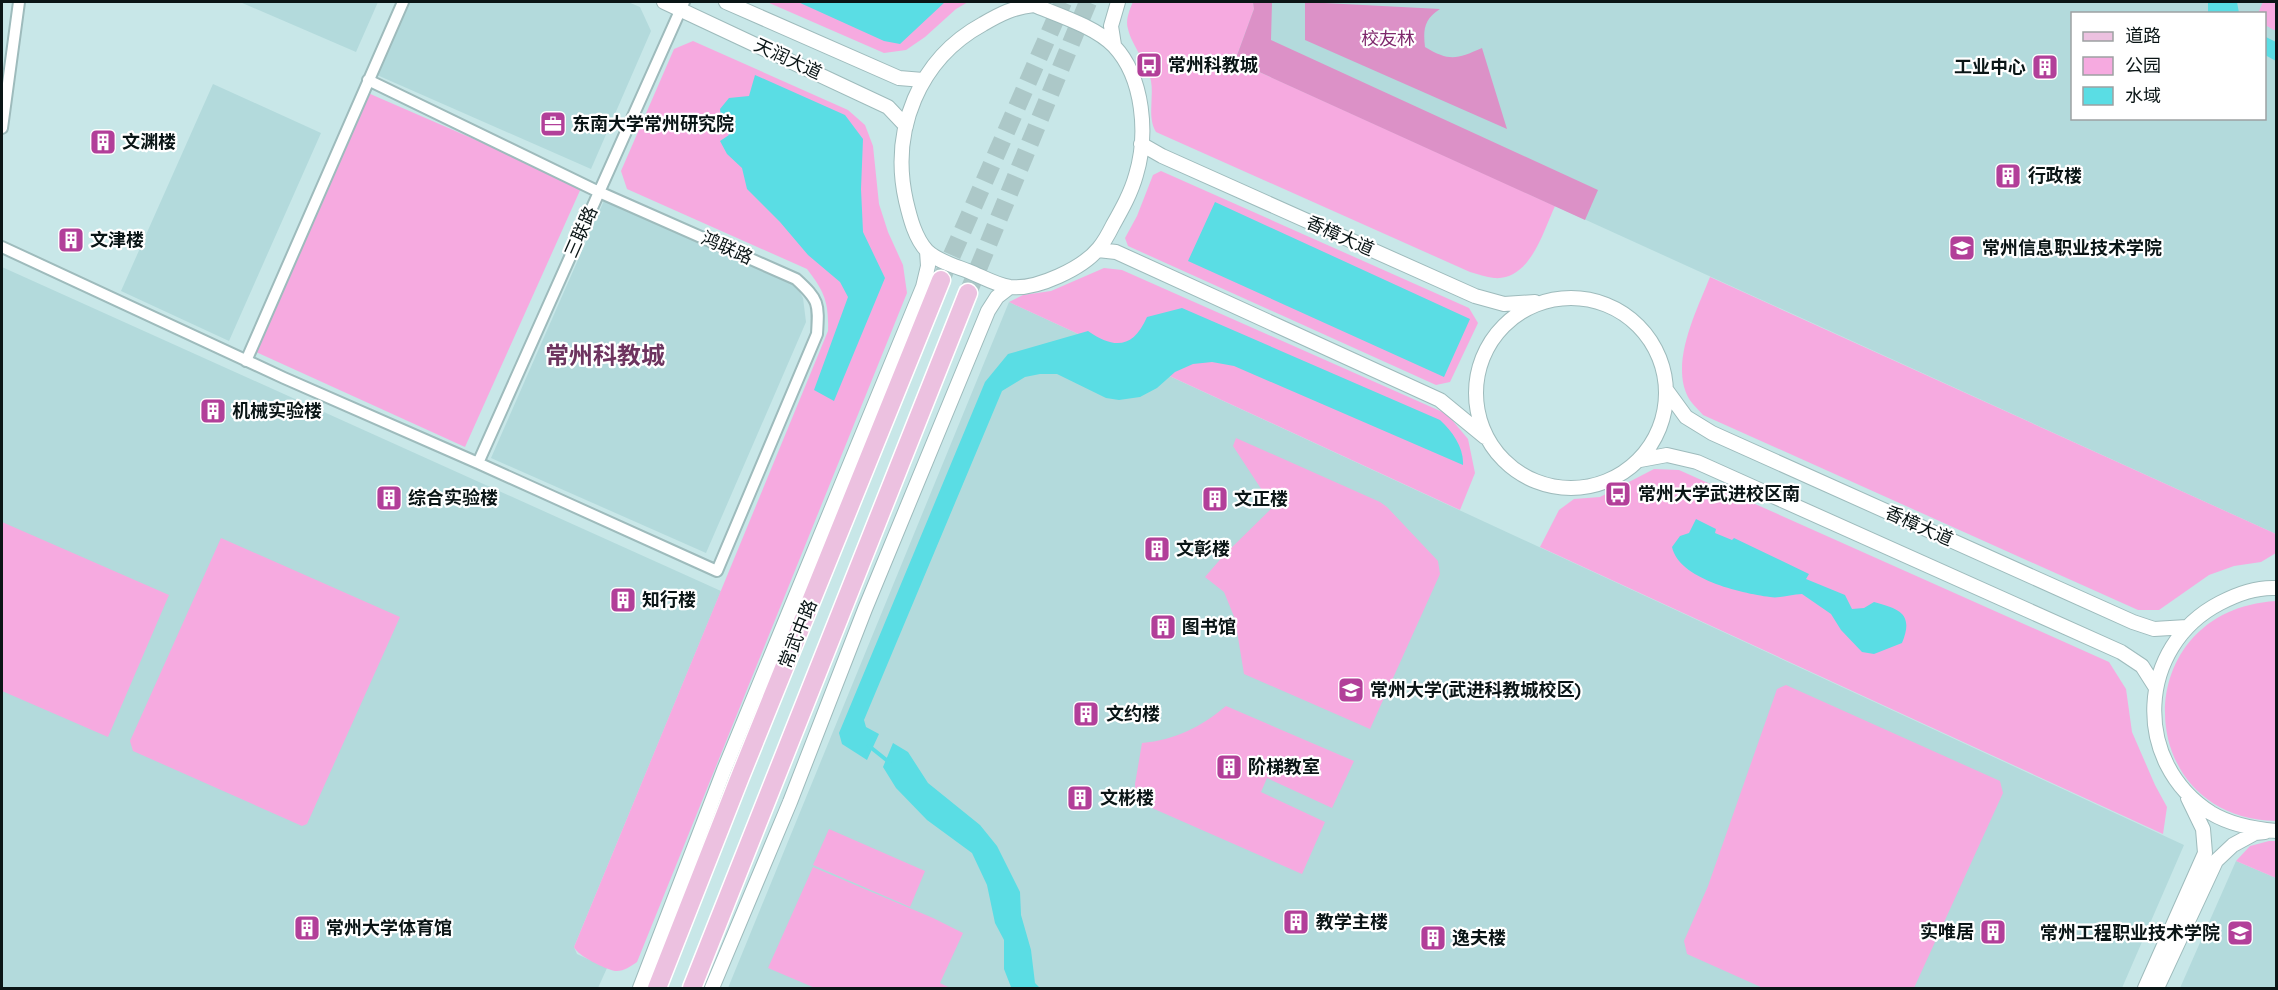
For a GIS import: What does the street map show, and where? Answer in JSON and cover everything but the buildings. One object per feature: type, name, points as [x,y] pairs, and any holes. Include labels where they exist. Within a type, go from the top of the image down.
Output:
[{"type":"main road","name":"常武中路","points":[[657,988],[941,280]]},
{"type":"main road","name":"常武中路","points":[[692,988],[968,293]]},
{"type":"street","points":[[2,128],[20,2]]},
{"type":"street","points":[[246,360],[403,2]]},
{"type":"street","name":"天润大道","points":[[664,2],[682,5],[888,106],[906,126]]},
{"type":"street","name":"天润大道","points":[[726,2],[899,78],[923,80]]},
{"type":"street","points":[[1114,45],[1111,26],[1118,2]]},
{"type":"street","points":[[640,988],[724,770],[923,287],[928,266],[927,251],[911,221],[902,184],[901,145],[912,102],[923,80],[955,41],[986,22],[1024,4],[1034,5],[1064,17],[1095,32],[1114,45],[1131,69],[1141,110],[1141,144],[1136,174],[1128,195],[1098,250],[1063,275],[1034,285],[1010,287],[940,260],[927,251]]},
{"type":"street","name":"三联路","points":[[478,463],[682,5]]},
{"type":"street","name":"鸿联路","points":[[368,80],[599,192],[796,279],[813,294],[819,309],[817,334],[717,571],[478,463]]},
{"type":"street","name":"香樟大道","points":[[1141,144],[1162,156],[1475,297],[1504,304],[1546,302]]},
{"type":"street","points":[[2,247],[246,360],[478,463]]},
{"type":"street","points":[[1098,250],[1116,252],[1440,400],[1486,438],[1500,457],[1515,470],[1555,487],[1575,488],[1595,485],[1616,478],[1640,459],[1654,441],[1664,419],[1667,391],[1658,352],[1645,332],[1632,319],[1612,306],[1591,299],[1569,297],[1530,306],[1515,315],[1492,338],[1481,358],[1476,381],[1477,412],[1486,438]]},
{"type":"street","points":[[712,988],[790,802],[865,609],[988,311],[997,297],[1010,287]]},
{"type":"street","name":"香樟大道","points":[[1667,391],[1686,417],[1712,433],[2133,622],[2154,629],[2187,627]]},
{"type":"street","name":"香樟大道","points":[[1640,459],[1667,455],[1708,466],[2121,652],[2142,666],[2156,688]]},
{"type":"street","points":[[2145,988],[2205,853],[2204,829],[2161,751],[2156,731],[2154,711],[2160,671],[2168,652],[2187,627],[2204,611],[2233,596],[2265,588],[2277,588]]},
{"type":"street","points":[[2181,786],[2211,813],[2229,822],[2255,829],[2277,831]]},
{"type":"street","points":[[2157,988],[2216,861],[2233,845],[2255,833],[2277,831]]},
{"type":"shaded area","points":[[240,2],[378,2],[356,52]]},
{"type":"shaded area","points":[[410,2],[628,2],[640,7],[651,31],[591,169],[377,75]]},
{"type":"shaded area","name":"常州信息职业技术学院","points":[[1133,2],[2276,2],[2276,534],[1129,12]]},
{"type":"shaded area","points":[[213,84],[321,133],[229,341],[121,291]]},
{"type":"shaded area","points":[[606,196],[789,279],[803,298],[806,322],[706,553],[491,458]]},
{"type":"shaded area","points":[[2,267],[721,591],[574,947],[577,954],[607,968],[598,988],[2,988]]},
{"type":"shaded area","name":"常州大学(武进科教城校区)","points":[[1009,302],[2184,845],[2122,988],[728,988]]},
{"type":"shaded area","name":"常州工程职业技术学院","points":[[2236,861],[2276,878],[2276,988],[2180,988]]},
{"type":"green space","points":[[767,2],[968,2],[956,9],[925,37],[906,50],[884,53]]},
{"type":"green space","points":[[1133,2],[1253,2],[1254,9],[1235,61],[1555,206],[1534,253],[1517,272],[1506,277],[1494,278],[1470,272],[1156,132],[1151,114],[1151,81],[1127,26]]},
{"type":"green space","points":[[1253,2],[1272,2],[1271,40],[1598,190],[1585,220],[1235,61],[1254,9]]},
{"type":"green space","name":"校友林","points":[[1305,2],[1440,9],[1426,25],[1425,47],[1447,57],[1466,55],[1482,48],[1507,129],[1305,40]]},
{"type":"green space","points":[[2263,2],[2276,2],[2276,31],[2266,26],[2266,12],[2258,12]]},
{"type":"green space","points":[[693,41],[848,110],[865,125],[873,146],[879,204],[888,232],[903,265],[907,293],[637,962],[624,970],[615,971],[586,958],[574,947],[828,331],[828,312],[824,297],[807,269],[627,189],[621,171],[674,49]]},
{"type":"green space","points":[[368,93],[582,186],[465,447],[256,352]]},
{"type":"green space","points":[[1161,171],[1469,308],[1478,323],[1450,382],[1436,385],[1128,246],[1125,238],[1137,216],[1153,175]]},
{"type":"green space","points":[[1104,268],[1122,270],[1447,414],[1468,439],[1475,473],[1460,510],[1009,302],[1023,295],[1051,291]]},
{"type":"green space","points":[[1710,277],[2276,534],[2276,553],[2261,562],[2234,566],[2209,575],[2159,610],[2138,610],[1703,415],[1688,397],[1683,383],[1682,368],[1687,336]]},
{"type":"green space","points":[[1236,438],[1380,502],[1438,561],[1440,574],[1370,729],[1244,674],[1235,619],[1224,592],[1205,577],[1273,507],[1233,446]]},
{"type":"green space","points":[[1654,469],[1679,470],[2109,662],[2126,689],[2132,732],[2167,807],[2163,834],[1540,547],[1559,510],[1574,499],[1600,497]]},
{"type":"green space","points":[[2,522],[169,595],[108,737],[2,691]]},
{"type":"green space","points":[[221,538],[400,617],[307,824],[302,826],[133,751],[130,741]]},
{"type":"green space","points":[[2276,601],[2276,821],[2228,811],[2193,787],[2172,752],[2165,713],[2172,674],[2192,639],[2227,613]]},
{"type":"green space","points":[[1786,685],[2000,781],[2003,793],[1914,988],[1763,988],[1687,954],[1684,941],[1708,886],[1777,689]]},
{"type":"green space","points":[[1226,706],[1354,761],[1332,808],[1267,778],[1261,792],[1325,822],[1302,874],[1136,801],[1135,784],[1142,743],[1176,736],[1207,720]]},
{"type":"green space","points":[[829,829],[925,871],[910,907],[813,865]]},
{"type":"green space","points":[[2276,841],[2276,878],[2236,861],[2250,846]]},
{"type":"green space","points":[[813,867],[963,933],[940,983],[950,988],[815,988],[768,968]]},
{"type":"water","points":[[798,2],[945,2],[900,44],[884,41]]},
{"type":"water","points":[[2208,2],[2237,2],[2239,12],[2208,12]]},
{"type":"water","points":[[2266,37],[2276,42],[2276,61],[2266,56]]},
{"type":"water","points":[[755,75],[845,115],[863,139],[861,189],[863,232],[885,278],[834,401],[814,390],[848,297],[840,282],[808,255],[780,222],[747,189],[742,168],[727,154],[720,141],[729,135],[722,124],[720,109],[729,98],[749,96]]},
{"type":"water","points":[[1215,202],[1470,319],[1444,377],[1188,261]]},
{"type":"water","points":[[1182,308],[1440,420],[1457,441],[1462,452],[1463,465],[1234,366],[1212,362],[1193,364],[1175,372],[1157,388],[1140,397],[1119,400],[1106,398],[1057,374],[1025,377],[1002,391],[864,720],[866,727],[879,734],[867,760],[842,744],[839,733],[985,382],[1008,354],[1088,331],[1106,341],[1122,343],[1136,335],[1147,317]]},
{"type":"water","points":[[1696,519],[1716,529],[1715,533],[1732,540],[1734,538],[1809,574],[1806,579],[1845,595],[1852,609],[1864,608],[1874,602],[1897,610],[1905,619],[1906,625],[1902,643],[1874,654],[1862,652],[1841,630],[1831,614],[1802,594],[1777,597],[1757,595],[1728,588],[1698,576],[1677,558],[1672,547],[1680,536],[1689,533]]},
{"type":"water","points":[[893,743],[908,752],[928,783],[980,825],[997,846],[1020,892],[1021,915],[1031,950],[1035,983],[1040,988],[1011,987],[1004,969],[1004,940],[995,923],[987,885],[972,853],[927,820],[896,788],[883,767]]},
{"type":"waterway","points":[[869,746],[889,762]]},
{"type":"tunnel","points":[[941,280],[1063,2]]},
{"type":"tunnel","points":[[968,293],[1088,2]]},
{"type":"place","name":"常州科教城","points":[[1149,65]]},
{"type":"place","name":"工业中心","points":[[2045,67]]},
{"type":"place","name":"东南大学常州研究院","points":[[553,124]]},
{"type":"place","name":"文渊楼","points":[[103,142]]},
{"type":"place","name":"行政楼","points":[[2008,176]]},
{"type":"place","name":"文津楼","points":[[71,240]]},
{"type":"place","name":"常州信息职业技术学院","points":[[1962,248]]},
{"type":"place","name":"机械实验楼","points":[[213,411]]},
{"type":"place","name":"常州大学武进校区南","points":[[1618,494]]},
{"type":"place","name":"综合实验楼","points":[[389,498]]},
{"type":"place","name":"文正楼","points":[[1215,499]]},
{"type":"place","name":"文彰楼","points":[[1157,549]]},
{"type":"place","name":"知行楼","points":[[623,600]]},
{"type":"place","name":"图书馆","points":[[1163,627]]},
{"type":"place","name":"常州大学(武进科教城校区)","points":[[1351,690]]},
{"type":"place","name":"文约楼","points":[[1086,714]]},
{"type":"place","name":"阶梯教室","points":[[1229,767]]},
{"type":"place","name":"文彬楼","points":[[1080,798]]},
{"type":"place","name":"教学主楼","points":[[1296,922]]},
{"type":"place","name":"常州大学体育馆","points":[[307,928]]},
{"type":"place","name":"实唯居","points":[[1993,932]]},
{"type":"place","name":"常州工程职业技术学院","points":[[2240,933]]},
{"type":"place","name":"逸夫楼","points":[[1433,938]]},
{"type":"district","name":"常州科教城","points":[[605,356]]}]
